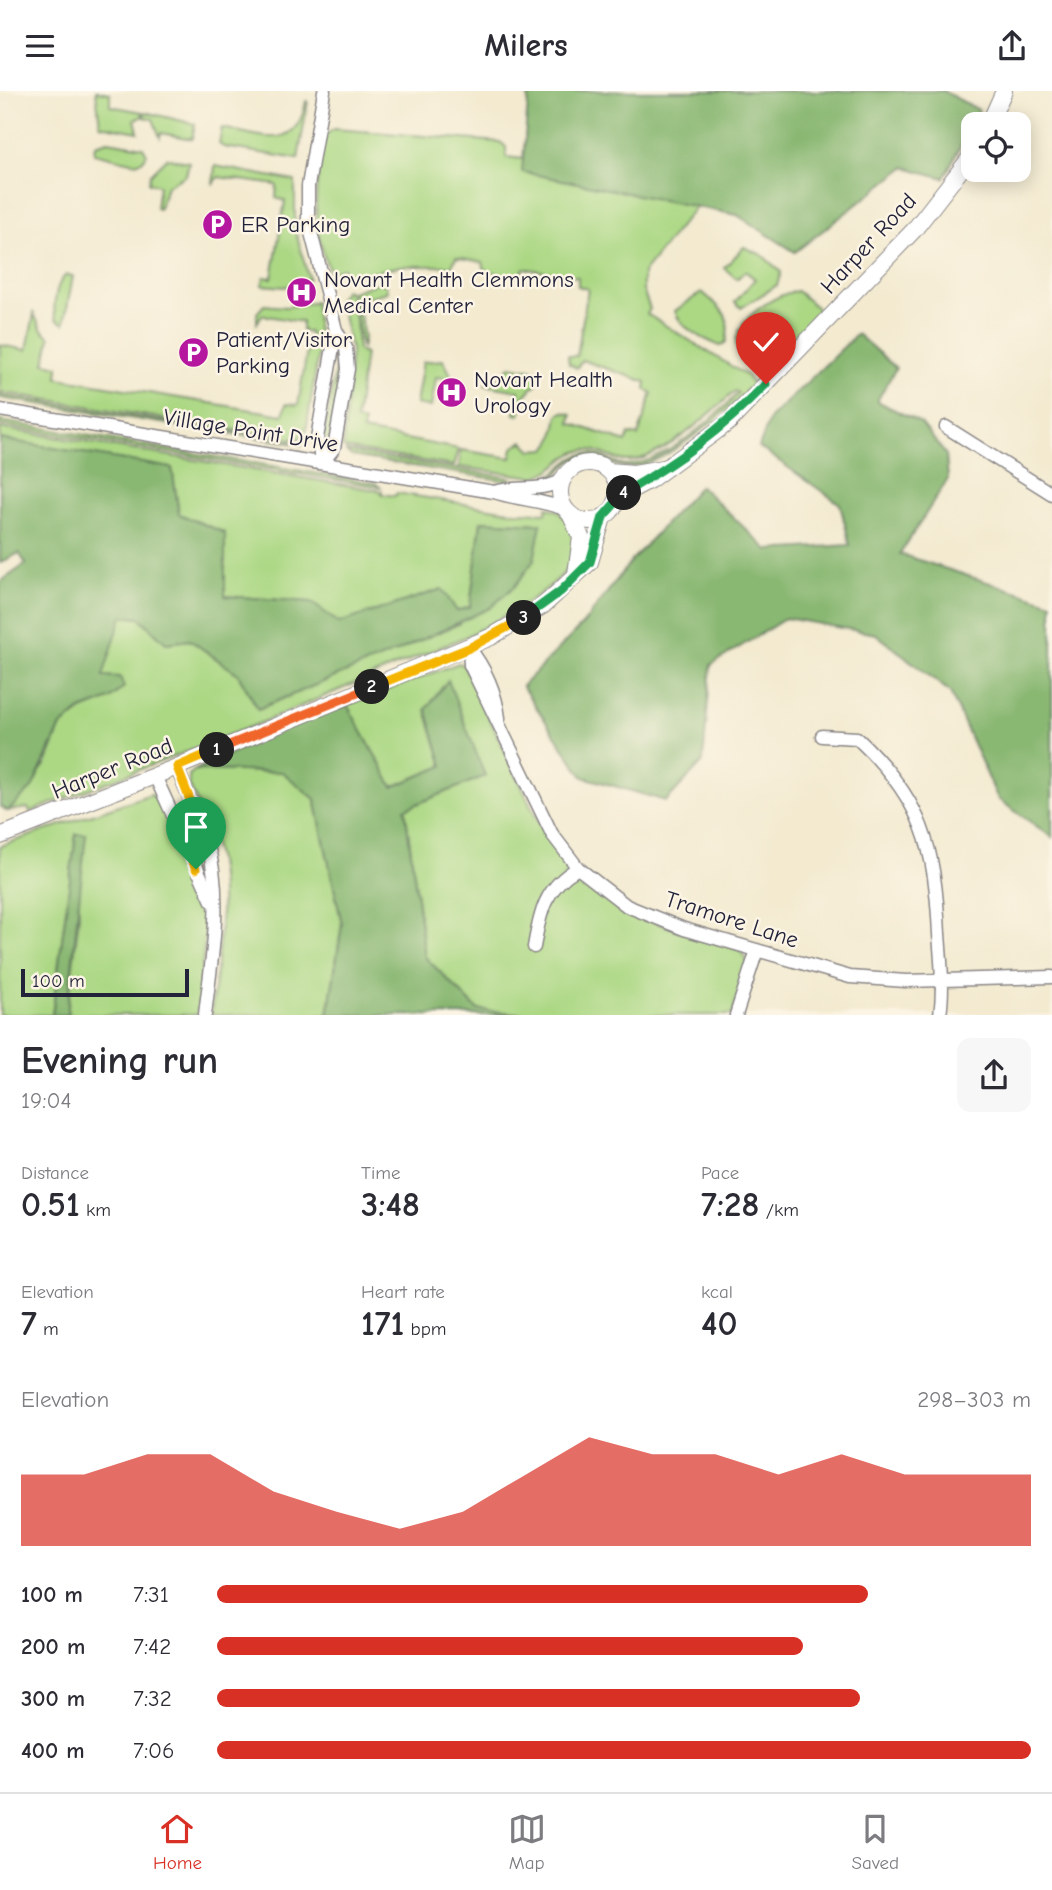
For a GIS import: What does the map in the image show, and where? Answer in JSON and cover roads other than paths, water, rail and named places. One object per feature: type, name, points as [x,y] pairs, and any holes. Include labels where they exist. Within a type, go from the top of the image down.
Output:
[{"type":"main road","points":[[994,112],[1004,91]]},
{"type":"main road","name":"Harper Road","points":[[618,496],[650,480],[663,468],[714,435],[757,394],[914,230],[961,169]]},
{"type":"main road","points":[[568,512],[589,521],[603,517],[615,505],[618,487],[609,471],[602,465],[584,463],[575,466],[563,479],[560,495],[568,512],[581,537],[576,574]]},
{"type":"main road","name":"Harper Road","points":[[609,471],[634,473],[663,468]]},
{"type":"main road","name":"Harper Road","points":[[0,836],[469,648],[536,611],[590,562],[603,517]]},
{"type":"street","points":[[322,463],[334,448],[348,369],[346,348],[335,330],[307,212],[308,186],[324,91]]},
{"type":"street","points":[[322,463],[317,438],[335,330]]},
{"type":"street","name":"Village Point Drive","points":[[0,410],[494,492],[568,512]]},
{"type":"street","points":[[946,427],[1052,494]]},
{"type":"street","name":"Village Point Drive","points":[[494,492],[510,487],[543,488],[563,479]]},
{"type":"street","name":"Tramore Lane","points":[[469,648],[470,665],[552,834],[578,868],[627,906],[684,929],[850,977],[942,981],[1052,977]]},
{"type":"street","points":[[822,736],[857,738],[904,791],[925,830],[936,879],[942,981],[940,1015]]},
{"type":"street","points":[[177,767],[208,844],[215,908],[205,1015]]},
{"type":"street","points":[[155,776],[215,908]]},
{"type":"street","points":[[179,831],[199,823]]},
{"type":"street","points":[[534,947],[541,907],[565,876],[578,868]]},
{"type":"street","points":[[736,1015],[757,950]]},
{"type":"place","name":"ER Parking","points":[[218,224]]},
{"type":"place","name":"Novant Health Clemmons Medical Center","points":[[301,292]]},
{"type":"place","name":"Patient/Visitor Parking","points":[[193,352]]},
{"type":"place","name":"Novant Health Urology","points":[[451,392]]}]
